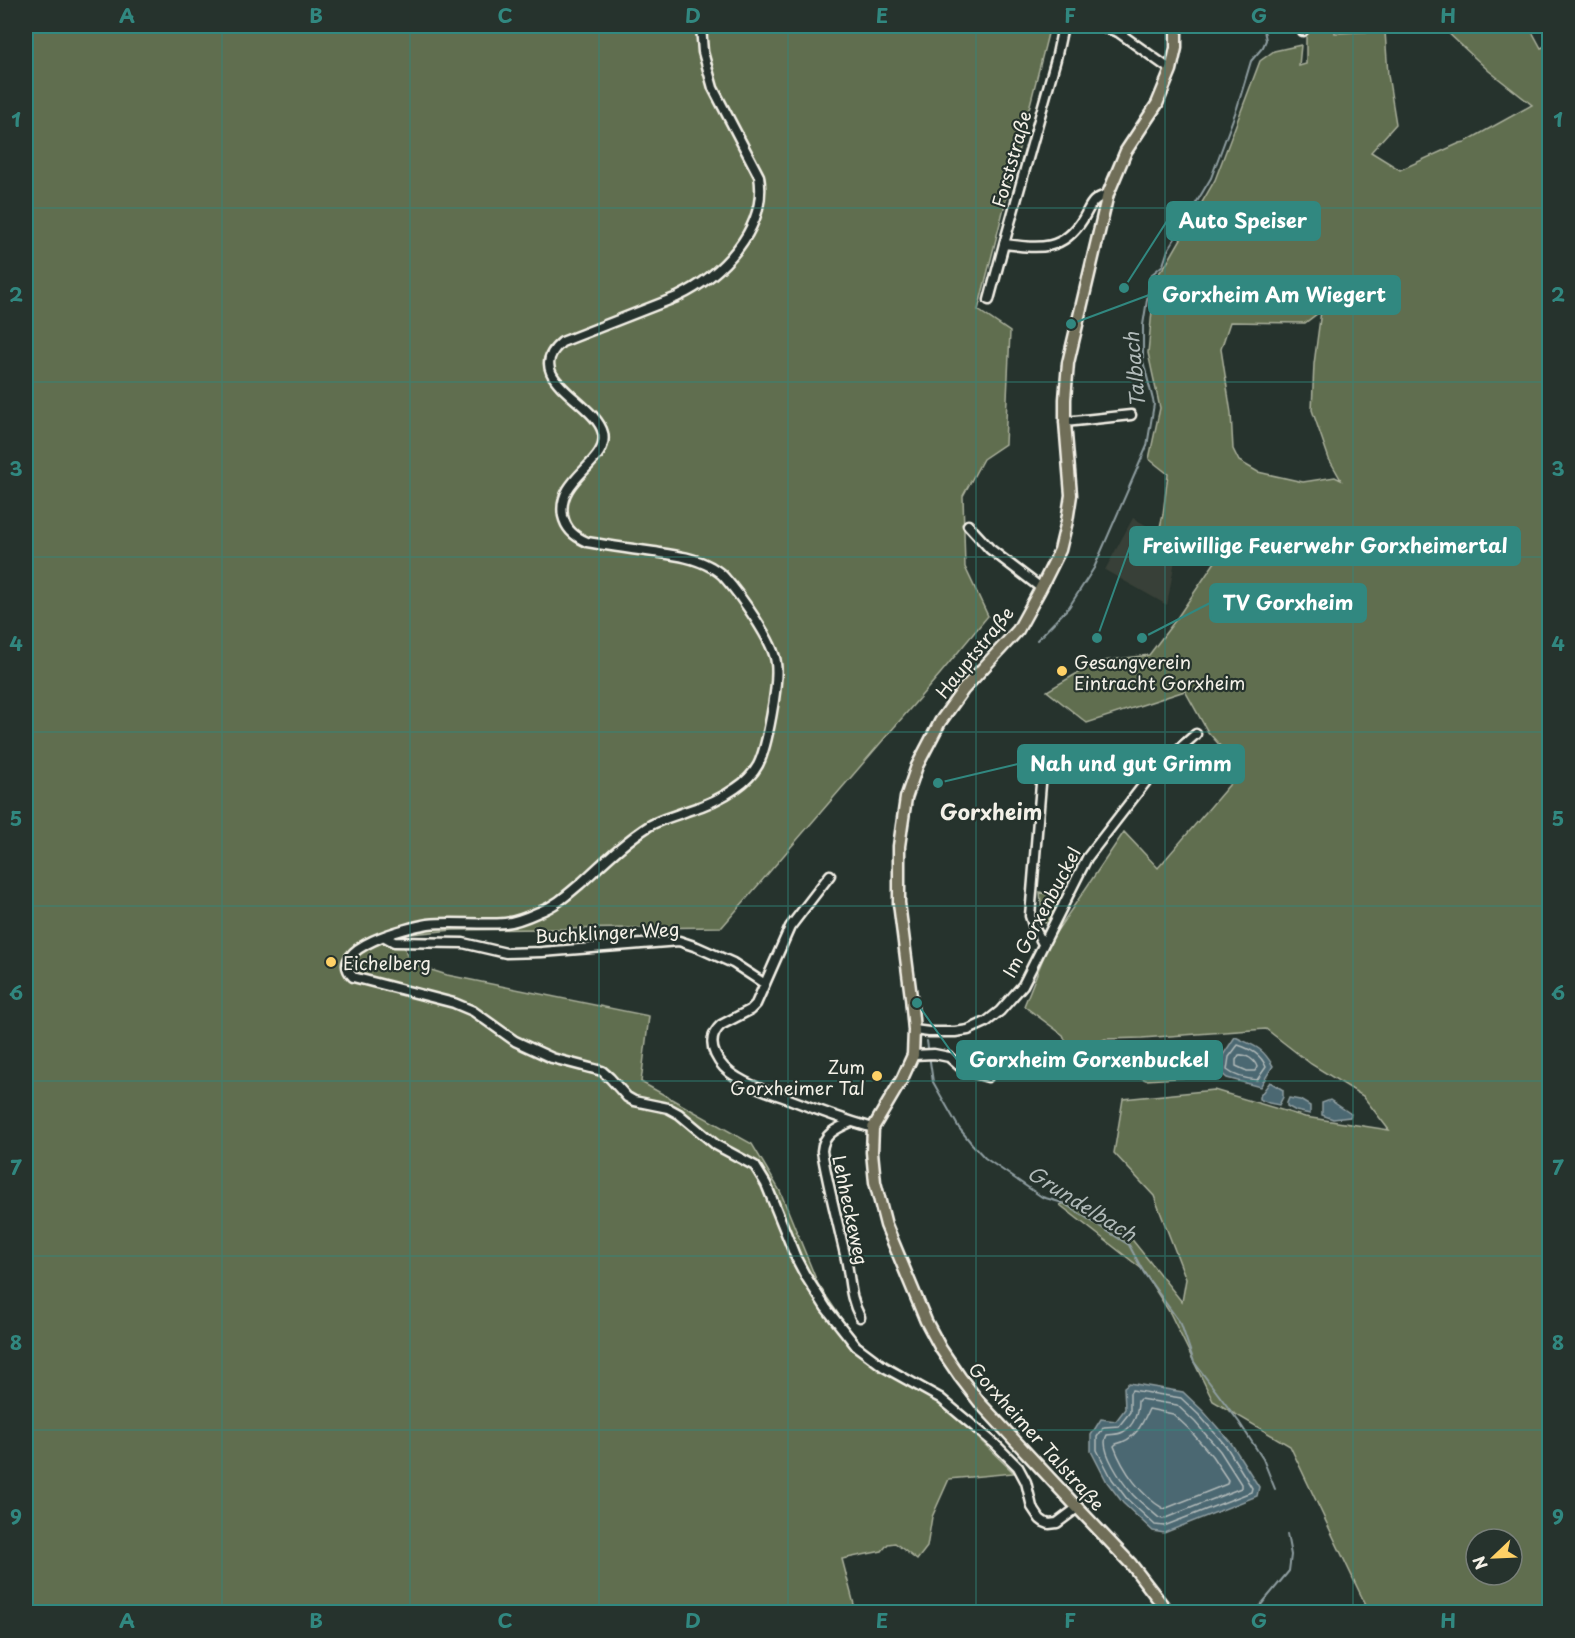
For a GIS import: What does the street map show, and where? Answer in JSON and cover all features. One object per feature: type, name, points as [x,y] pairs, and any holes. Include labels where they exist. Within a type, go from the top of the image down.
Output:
[{"type":"main road","name":"Hauptstraße","points":[[873,1128],[918,1055],[899,903],[899,846],[906,798],[917,766],[940,722],[963,690],[1018,630],[1060,550],[1068,521],[1071,495],[1065,422],[1068,363],[1108,194],[1126,151],[1157,104],[1171,70],[1176,48],[1176,26]]},
{"type":"main road","name":"Gorxheimer Talstraße","points":[[873,1128],[872,1152],[878,1195],[886,1225],[926,1322],[953,1367],[980,1403],[1131,1564],[1168,1612]]},
{"type":"street","points":[[701,26],[703,52],[713,88],[759,176],[760,200],[753,225],[716,273],[676,297],[562,342],[553,350],[550,357],[550,369],[555,380],[590,412],[603,433],[603,444],[599,453],[565,494],[562,506],[565,523],[569,530],[587,542],[692,558],[710,567],[724,576],[771,645],[776,663],[776,679],[767,736],[758,764],[748,778],[736,788],[699,807],[650,826],[628,842],[569,894],[543,911],[506,923],[428,924],[411,928],[363,945],[350,955],[347,967],[353,977],[454,1003],[473,1011],[515,1041],[552,1058],[602,1071],[627,1097],[634,1101],[668,1108],[688,1120],[716,1145],[755,1166],[766,1184],[805,1275],[826,1308],[856,1346],[884,1367],[940,1398],[1014,1461],[1026,1482],[1032,1507],[1044,1522],[1057,1523],[1077,1508]]},
{"type":"street","name":"Forststraße","points":[[989,300],[1056,59],[1063,26]]},
{"type":"street","points":[[1099,26],[1119,29],[1171,70]]},
{"type":"street","points":[[1004,244],[1036,248],[1051,246],[1075,230],[1094,200],[1108,194]]},
{"type":"street","points":[[1065,422],[1131,415]]},
{"type":"street","points":[[968,525],[990,549],[1041,588]]},
{"type":"street","name":"Im Gorxenbuckel","points":[[914,1030],[929,1032],[968,1030],[986,1022],[1000,1011],[1023,985],[1087,858],[1155,770],[1196,734]]},
{"type":"street","points":[[1043,759],[1030,916],[1043,944]]},
{"type":"street","points":[[830,875],[790,927],[753,1007],[717,1029],[712,1041],[717,1058],[723,1067],[736,1077],[851,1122],[873,1128]]},
{"type":"street","name":"Buchklinger Weg","points":[[385,937],[394,942],[463,944],[506,953],[679,941],[733,963],[765,984]]},
{"type":"street","points":[[918,1055],[934,1054],[949,1057],[964,1070],[988,1077]]},
{"type":"street","name":"Lehheckeweg","points":[[851,1122],[837,1128],[827,1136],[822,1151],[847,1263],[850,1293],[860,1317]]},
{"type":"shaded area","points":[[1133,518],[1178,543],[1167,605],[1105,570]]},
{"type":"green space","points":[[26,26],[1050,26],[978,310],[1010,332],[1005,444],[983,459],[963,496],[965,567],[988,616],[722,927],[453,930],[401,935],[409,963],[447,975],[649,1016],[641,1082],[752,1144],[780,1191],[818,1284],[843,1321],[871,1352],[902,1370],[943,1404],[1014,1473],[949,1479],[932,1517],[927,1547],[917,1560],[895,1543],[888,1544],[882,1551],[842,1559],[856,1612],[26,1612]]},
{"type":"green space","points":[[1306,26],[1334,26],[1335,33],[1385,31],[1388,75],[1396,124],[1371,152],[1400,170],[1465,142],[1532,105],[1489,71],[1445,30],[1446,26],[1529,26],[1541,48],[1550,44],[1549,1612],[1369,1612],[1290,1446],[1213,1401],[1170,1313],[1142,1269],[1060,1205],[1072,1200],[1126,1232],[1182,1302],[1186,1279],[1154,1196],[1114,1153],[1123,1099],[1214,1090],[1305,1117],[1389,1130],[1363,1096],[1311,1064],[1266,1029],[1105,1039],[1072,1055],[1063,1035],[1024,1006],[1050,941],[1124,832],[1158,868],[1242,770],[1208,732],[1185,691],[1087,723],[1047,691],[1096,662],[1149,655],[1217,559],[1160,527],[1168,474],[1149,459],[1160,408],[1148,353],[1155,278],[1167,263],[1215,180],[1260,61],[1274,51],[1301,45],[1299,66],[1306,64]],"holes":[[[1321,311],[1314,364],[1312,410],[1329,459],[1341,480],[1335,477],[1303,482],[1258,472],[1239,461],[1233,449],[1231,413],[1221,349],[1230,322],[1305,323]]]},
{"type":"green space","points":[[1040,892],[1063,900],[1050,923],[1045,923],[1042,915]]},
{"type":"green space","points":[[1188,1047],[1192,1077],[1146,1080],[1139,1077],[1137,1060],[1140,1055]]},
{"type":"water","points":[[1235,1037],[1257,1048],[1273,1066],[1260,1087],[1227,1078],[1220,1072],[1223,1055]]},
{"type":"water","points":[[1270,1082],[1283,1090],[1283,1097],[1279,1105],[1259,1099]]},
{"type":"water","points":[[1289,1098],[1300,1100],[1310,1106],[1310,1114],[1287,1106]]},
{"type":"water","points":[[1330,1100],[1351,1114],[1350,1117],[1333,1119],[1322,1115],[1322,1103]]},
{"type":"water","points":[[1129,1383],[1183,1392],[1231,1443],[1259,1487],[1257,1496],[1164,1533],[1153,1531],[1123,1503],[1107,1482],[1091,1451],[1091,1435],[1101,1419],[1116,1421],[1125,1409],[1124,1387]]},
{"type":"waterway","name":"Talbach","points":[[1037,640],[1069,607],[1094,568],[1147,446],[1154,404],[1143,361],[1143,325],[1151,275],[1163,265],[1168,250],[1211,178],[1237,108],[1251,61],[1266,40],[1261,26]]},
{"type":"waterway","name":"Grundelbach","points":[[927,1041],[933,1082],[959,1128],[985,1158],[1042,1197],[1063,1203],[1129,1245],[1144,1273],[1181,1324],[1194,1362],[1239,1422],[1263,1459],[1275,1489]]},
{"type":"waterway","name":"Grundelbach","points":[[1255,1612],[1289,1571],[1291,1555],[1287,1534]]},
{"type":"place","name":"Auto Speiser","points":[[1124,288]]},
{"type":"place","name":"Gorxheim Am Wiegert","points":[[1071,324]]},
{"type":"place","name":"Freiwillige Feuerwehr Gorxheimertal","points":[[1097,638]]},
{"type":"place","name":"TV Gorxheim","points":[[1142,638]]},
{"type":"place","name":"Gesangverein Eintracht Gorxheim","points":[[1062,671]]},
{"type":"place","name":"Nah und gut Grimm","points":[[938,783]]},
{"type":"place","name":"Eichelberg","points":[[331,962]]},
{"type":"place","name":"Gorxheim Gorxenbuckel","points":[[917,1003]]},
{"type":"place","name":"Zum Gorxheimer Tal","points":[[877,1076]]},
{"type":"district","name":"Gorxheim","points":[[991,811]]}]
